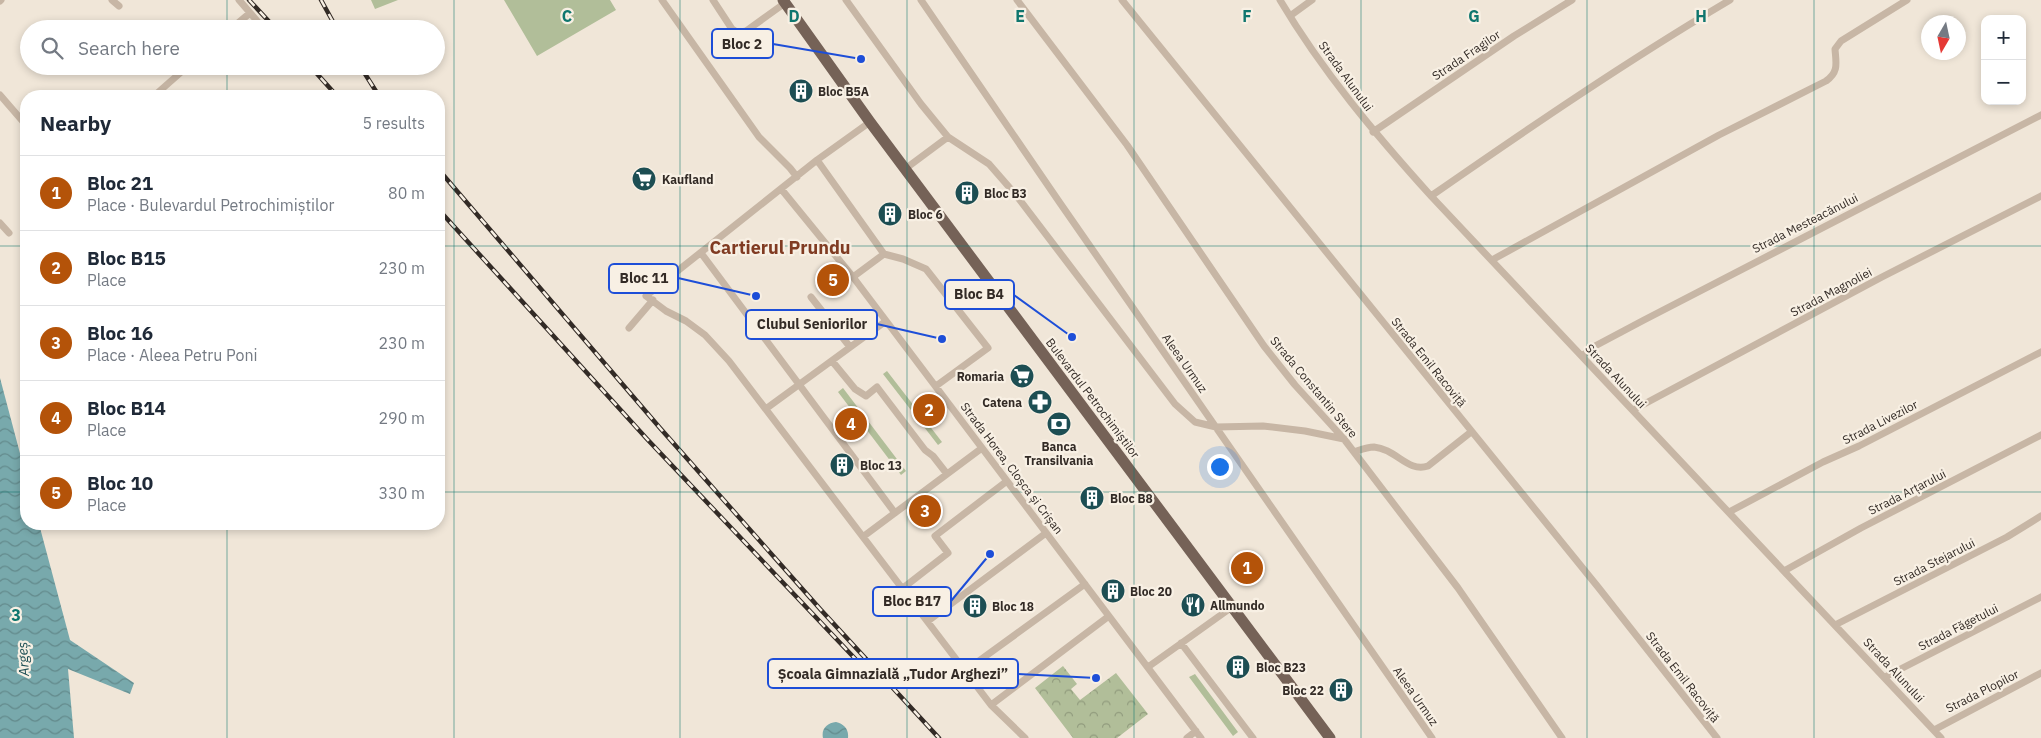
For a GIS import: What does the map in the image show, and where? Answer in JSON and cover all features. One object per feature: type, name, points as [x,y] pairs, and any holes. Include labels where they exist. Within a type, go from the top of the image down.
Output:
[{"type":"main road","name":"Bulevardul Petrochimiștilor","points":[[784,2],[870,122],[1330,738]]},
{"type":"street","points":[[112,0],[119,6]]},
{"type":"street","points":[[239,0],[256,20]]},
{"type":"street","points":[[662,0],[760,137],[790,168],[796,178]]},
{"type":"street","points":[[713,0],[732,29],[738,33],[746,31],[784,2]]},
{"type":"street","points":[[846,0],[921,104],[948,137],[989,164],[1016,195],[1175,404],[1195,422],[1216,427],[1263,426],[1305,431],[1344,439]]},
{"type":"street","name":"Aleea Urmuz","points":[[921,0],[1432,738]]},
{"type":"street","name":"Strada Constantin Stere","points":[[1017,0],[1127,145],[1264,346],[1295,385],[1344,439],[1458,588],[1562,738]]},
{"type":"street","name":"Strada Emil Racoviță","points":[[1122,0],[1598,587],[1717,738]]},
{"type":"street","name":"Strada Alunului","points":[[1280,0],[1373,132],[1430,196],[1942,738]]},
{"type":"street","points":[[1290,16],[1312,0]]},
{"type":"street","name":"Strada Fragilor","points":[[1373,132],[1514,36],[1572,0]]},
{"type":"street","points":[[1430,196],[1660,41],[1730,0]]},
{"type":"street","points":[[1492,260],[1719,135],[1826,81],[1833,76],[1837,69],[1835,49],[1841,41],[1907,0]]},
{"type":"street","points":[[242,20],[250,13]]},
{"type":"street","points":[[161,90],[178,75]]},
{"type":"street","points":[[0,95],[20,118]]},
{"type":"street","name":"Strada Mesteacănului","points":[[1582,356],[1595,346],[1715,282],[2041,114]]},
{"type":"street","points":[[870,122],[817,160],[782,190],[646,296],[705,335],[729,360],[991,705],[1026,738]]},
{"type":"street","points":[[905,169],[948,137]]},
{"type":"street","points":[[817,160],[884,254],[903,259],[926,269],[988,348],[936,386]]},
{"type":"street","name":"Strada Horea, Cloșca și Crișan","points":[[782,190],[853,277],[1202,738]]},
{"type":"street","name":"Strada Magnoliei","points":[[1633,410],[1882,277],[2041,196]]},
{"type":"street","points":[[0,223],[9,233]]},
{"type":"street","points":[[701,253],[895,512]]},
{"type":"street","points":[[853,277],[884,254]]},
{"type":"street","points":[[811,296],[850,347]]},
{"type":"street","points":[[629,328],[653,300]]},
{"type":"street","points":[[767,408],[886,321]]},
{"type":"street","name":"Strada Livezilor","points":[[1729,512],[2041,352]]},
{"type":"street","points":[[832,361],[855,390],[866,396],[877,387],[925,450],[933,456],[947,474]]},
{"type":"street","points":[[1354,452],[1368,447],[1384,449],[1398,456],[1414,468],[1420,468],[1428,466],[1471,432]]},
{"type":"street","name":"Strada Arțarului","points":[[1784,571],[1861,528],[2041,435]]},
{"type":"street","points":[[864,536],[982,448]]},
{"type":"street","points":[[903,588],[948,553],[935,536],[1007,481]]},
{"type":"street","name":"Strada Stejarului","points":[[1835,625],[2007,537],[2041,516]]},
{"type":"street","points":[[928,622],[1046,533]]},
{"type":"street","points":[[965,671],[1085,584]]},
{"type":"street","name":"Strada Făgetului","points":[[1885,677],[2041,597]]},
{"type":"street","points":[[1148,667],[1232,606]]},
{"type":"street","points":[[991,705],[1109,616]]},
{"type":"street","points":[[1181,643],[1253,738]]},
{"type":"street","name":"Strada Plopilor","points":[[1934,730],[2041,673]]},
{"type":"street","points":[[1187,738],[1196,731]]},
{"type":"green space","points":[[371,0],[398,0],[375,9]]},
{"type":"green space","points":[[504,0],[610,0],[616,10],[537,56]]},
{"type":"green space","points":[[887,371],[942,442],[938,445],[883,374]]},
{"type":"green space","points":[[843,388],[906,471],[901,475],[838,392]]},
{"type":"green space","points":[[1063,666],[1077,684],[1071,689],[1080,700],[1116,673],[1148,714],[1117,738],[1073,738],[1035,688]]},
{"type":"green space","points":[[1195,674],[1238,732],[1233,736],[1189,677]]},
{"type":"water","name":"Argeș","points":[[0,378],[20,453],[20,530],[41,530],[70,640],[134,683],[130,694],[68,669],[74,738],[0,738]]},
{"type":"water","points":[[836,722],[845,727],[848,732],[848,738],[823,738],[825,727]]},
{"type":"railway","points":[[249,0],[268,20]]},
{"type":"railway","points":[[321,0],[332,20]]},
{"type":"railway","points":[[318,75],[332,90]]},
{"type":"railway","points":[[366,75],[375,90]]},
{"type":"railway","points":[[445,177],[660,428],[821,610],[939,738]]},
{"type":"railway","points":[[445,217],[647,439],[880,685]]},
{"type":"place","name":"Bloc 2","points":[[861,59]]},
{"type":"place","name":"Bloc B5A","points":[[801,91]]},
{"type":"place","name":"Kaufland","points":[[644,179]]},
{"type":"place","name":"Bloc B3","points":[[967,193]]},
{"type":"place","name":"Bloc 6","points":[[890,214]]},
{"type":"place","name":"Bloc 10","points":[[833,280]]},
{"type":"place","name":"Bloc 11","points":[[756,296]]},
{"type":"place","name":"Bloc B4","points":[[1072,337]]},
{"type":"place","name":"Clubul Seniorilor","points":[[942,339]]},
{"type":"place","name":"Romaria","points":[[1022,376]]},
{"type":"place","name":"Catena","points":[[1040,402]]},
{"type":"place","name":"Bloc B15","points":[[929,410]]},
{"type":"place","name":"Bloc B14","points":[[851,424]]},
{"type":"place","name":"Banca Transilvania","points":[[1059,424]]},
{"type":"place","name":"Bloc 13","points":[[842,465]]},
{"type":"place","name":"Bloc B8","points":[[1092,498]]},
{"type":"place","name":"Bloc 16","points":[[925,511]]},
{"type":"place","name":"Bloc B17","points":[[990,554]]},
{"type":"place","name":"Bloc 21","points":[[1247,568]]},
{"type":"place","name":"Bloc 20","points":[[1113,591]]},
{"type":"place","name":"Allmundo","points":[[1193,605]]},
{"type":"place","name":"Bloc 18","points":[[975,606]]},
{"type":"place","name":"Bloc B23","points":[[1238,667]]},
{"type":"place","name":"Școala Gimnazială „Tudor Arghezi”","points":[[1096,678]]},
{"type":"place","name":"Bloc 22","points":[[1341,690]]},
{"type":"district","name":"Cartierul Prundu","points":[[780,247]]}]
